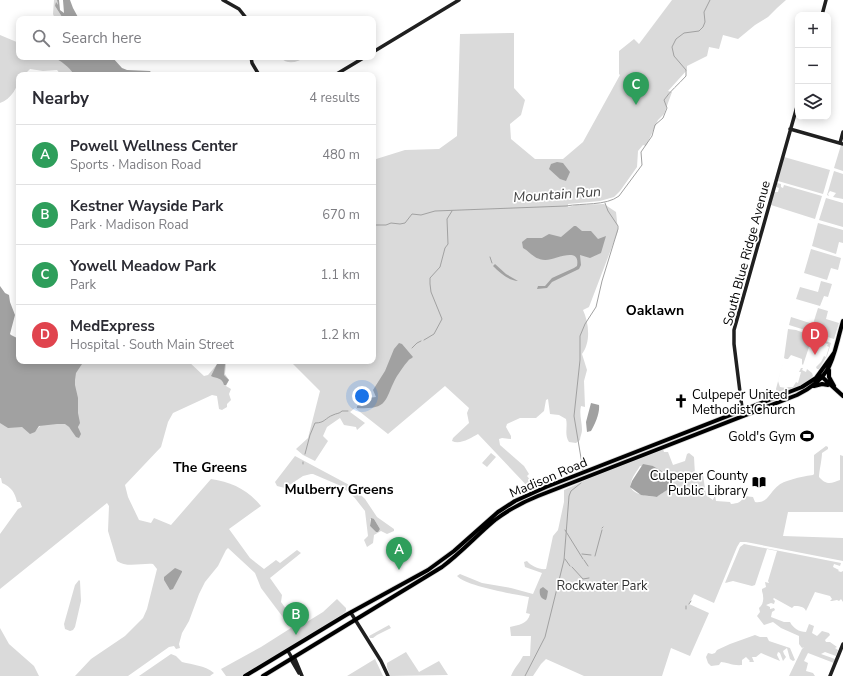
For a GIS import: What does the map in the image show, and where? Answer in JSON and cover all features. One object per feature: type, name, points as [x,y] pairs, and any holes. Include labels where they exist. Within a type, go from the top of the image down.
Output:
[{"type":"main road","points":[[821,376],[829,368],[834,357],[843,321]]},
{"type":"main road","points":[[821,376],[834,353]]},
{"type":"main road","points":[[829,368],[829,377],[837,390]]},
{"type":"main road","name":"Madison Road","points":[[263,676],[442,567],[464,550],[495,521],[518,505],[742,414],[802,387],[821,376]]},
{"type":"main road","name":"Madison Road","points":[[245,676],[351,612],[434,566],[458,548],[491,517],[515,501],[546,487],[797,395],[811,387],[821,376]]},
{"type":"main road","points":[[821,376],[843,396]]},
{"type":"main road","points":[[811,387],[822,384],[832,386]]},
{"type":"street","points":[[223,0],[239,9],[245,16]]},
{"type":"street","points":[[376,50],[459,0]]},
{"type":"street","points":[[823,12],[826,0]]},
{"type":"street","points":[[251,60],[257,72]]},
{"type":"street","points":[[340,72],[359,60]]},
{"type":"street","name":"South Blue Ridge Avenue","points":[[742,414],[734,344],[734,330],[795,113]]},
{"type":"street","points":[[790,129],[841,143],[843,132]]},
{"type":"street","points":[[351,612],[381,661],[388,676]]},
{"type":"street","points":[[830,676],[843,644]]},
{"type":"street","points":[[288,650],[292,661],[301,676]]},
{"type":"green space","points":[[54,0],[57,0],[58,5],[55,6],[61,16],[54,16]]},
{"type":"green space","points":[[672,0],[786,0],[768,17],[755,25],[738,39],[723,35],[719,49],[709,47],[707,56],[687,66],[687,70],[668,91],[672,92],[664,114],[658,120],[646,146],[643,145],[638,151],[637,167],[614,197],[600,201],[568,204],[568,207],[576,205],[604,204],[616,212],[618,231],[589,307],[583,310],[588,326],[588,338],[582,354],[587,370],[584,381],[585,407],[581,406],[580,409],[582,430],[580,440],[576,443],[569,442],[567,436],[566,419],[559,415],[550,414],[548,399],[546,400],[544,411],[536,418],[520,418],[507,424],[506,427],[511,439],[499,439],[500,445],[524,466],[529,474],[527,476],[531,481],[531,490],[478,434],[462,442],[452,441],[453,438],[469,423],[467,413],[469,408],[445,386],[388,434],[355,408],[350,412],[365,423],[357,430],[356,427],[344,425],[340,418],[327,427],[323,436],[328,441],[315,461],[303,455],[296,449],[308,438],[320,391],[293,364],[376,364],[376,159],[405,150],[439,149],[457,136],[460,34],[514,33],[514,88],[525,100],[521,115],[510,124],[511,139],[535,159],[563,159],[583,142],[620,75],[619,51],[634,39],[639,44]]},
{"type":"green space","points":[[0,35],[16,42],[16,60],[57,60],[64,63],[72,72],[30,69],[27,72],[16,72],[16,88],[14,92],[8,99],[0,103]]},
{"type":"green space","points":[[283,60],[300,60],[296,62],[286,62]]},
{"type":"green space","points":[[841,145],[843,146],[843,171],[834,168]]},
{"type":"green space","points":[[784,157],[830,170],[823,194],[778,181]]},
{"type":"green space","points":[[834,171],[843,174],[843,199],[833,197],[836,193],[830,191],[828,194],[829,196],[827,195]]},
{"type":"green space","points":[[777,183],[781,184],[781,187],[783,188],[784,185],[822,196],[815,219],[771,205],[774,192],[778,192],[779,188],[776,187]]},
{"type":"green space","points":[[826,198],[843,203],[843,227],[819,220]]},
{"type":"green space","points":[[818,223],[843,230],[843,243],[839,242],[836,254],[812,246]]},
{"type":"green space","points":[[811,249],[841,258],[838,270],[831,268],[827,280],[804,273]]},
{"type":"green space","points":[[821,281],[832,284],[828,297],[824,296],[820,306],[796,299],[800,287],[818,292]]},
{"type":"green space","points":[[818,308],[828,311],[826,319],[839,323],[834,339],[789,325],[791,317],[813,324]]},
{"type":"green space","points":[[788,329],[796,330],[831,343],[827,356],[819,369],[816,367],[824,356],[826,357],[829,347],[827,346],[828,344],[824,343],[822,345],[809,347],[803,365],[802,359],[791,355],[788,359],[786,359],[784,358]]},
{"type":"green space","points":[[81,364],[191,364],[204,376],[208,375],[217,364],[226,364],[225,374],[229,380],[226,386],[231,389],[229,394],[231,400],[227,404],[227,407],[222,410],[219,409],[217,396],[212,395],[173,413],[168,422],[161,447],[125,485],[128,497],[139,520],[151,523],[154,518],[171,525],[211,479],[233,485],[251,495],[261,506],[229,529],[250,558],[264,569],[276,560],[280,563],[297,550],[301,553],[270,578],[282,595],[281,602],[294,620],[292,621],[297,628],[323,612],[337,599],[346,608],[346,611],[341,616],[242,676],[226,676],[221,669],[261,647],[291,628],[261,588],[255,573],[228,548],[218,566],[205,582],[199,594],[189,621],[182,633],[179,644],[180,648],[176,649],[174,646],[169,647],[128,676],[75,676],[91,659],[125,636],[143,618],[147,609],[157,569],[153,564],[129,565],[117,561],[108,531],[109,506],[107,503],[0,589],[0,534],[18,509],[22,507],[20,502],[17,502],[12,490],[2,483],[0,478],[0,420],[7,426],[36,430],[42,424],[65,423],[79,437],[76,398],[72,378]]},
{"type":"green space","points":[[801,368],[803,368],[802,370],[806,372],[807,369],[813,376],[806,383],[782,393],[777,393],[776,389],[778,381],[780,387],[793,387],[796,382],[798,383]]},
{"type":"green space","name":"Rockwater Park","points":[[826,446],[828,447],[828,449],[822,453],[819,477],[827,483],[840,480],[840,455],[843,456],[843,512],[788,512],[783,536],[843,538],[843,561],[740,542],[714,603],[694,594],[689,604],[709,613],[690,656],[671,648],[662,676],[584,676],[546,659],[533,676],[511,676],[523,656],[530,656],[531,636],[511,636],[510,627],[522,624],[529,617],[530,614],[526,613],[529,597],[480,586],[462,580],[457,576],[460,574],[482,583],[511,588],[533,594],[542,573],[525,567],[524,562],[527,561],[536,567],[546,569],[553,536],[558,530],[564,502],[564,490],[612,468],[663,449],[664,452],[668,452],[673,465],[685,461],[687,454],[689,453],[694,457],[695,475],[703,475],[706,495],[713,500],[715,495],[716,501],[730,502],[731,504],[739,502],[744,496],[753,497],[755,502],[763,501],[782,483],[795,478],[813,475],[814,455]],"holes":[[[640,466],[653,466],[672,477],[669,487],[657,497],[640,494],[631,487],[633,476]]]},
{"type":"green space","points":[[491,453],[496,457],[487,467],[482,463]]},
{"type":"green space","points":[[295,456],[353,487],[365,499],[377,517],[394,529],[394,531],[387,534],[381,531],[374,535],[373,543],[367,547],[364,540],[368,536],[365,511],[354,497],[341,486],[313,474],[303,476],[285,488],[277,486],[275,482]],"holes":[[[370,519],[374,519],[380,529],[376,532],[370,526]]]},
{"type":"green space","points":[[744,544],[841,563],[840,566],[834,564],[833,567],[839,570],[838,571],[843,571],[843,602],[841,599],[839,601],[830,601],[832,599],[830,596],[815,592],[806,611],[801,607],[794,606],[792,608],[774,598],[774,604],[771,603],[766,605],[770,607],[770,609],[774,608],[775,610],[772,612],[771,617],[784,622],[790,622],[795,628],[803,632],[806,632],[809,624],[814,626],[812,633],[817,636],[822,631],[829,633],[830,635],[825,640],[826,642],[830,642],[837,647],[835,648],[838,650],[836,656],[825,652],[821,654],[835,659],[834,663],[808,653],[804,661],[808,663],[806,671],[813,673],[815,676],[789,676],[804,647],[802,648],[799,644],[799,636],[781,628],[773,622],[764,625],[757,616],[760,612],[759,608],[763,600],[762,589],[766,587],[765,582],[769,583],[768,581],[777,551],[767,549],[755,585],[752,586],[733,581],[725,583],[740,547]]},
{"type":"green space","points":[[79,580],[81,601],[75,627],[70,631],[65,629],[64,624],[75,585]]},
{"type":"green space","points":[[389,625],[391,628],[373,638],[370,638],[369,636]]},
{"type":"green space","points":[[0,628],[9,644],[34,666],[39,676],[0,676]]},
{"type":"green space","points":[[755,635],[767,637],[769,641],[790,648],[795,660],[793,661],[790,659],[787,648],[783,651],[786,657],[783,661],[780,653],[778,652],[777,655],[780,661],[761,653],[756,657],[752,657],[754,662],[749,662],[750,661],[746,657],[742,660],[742,665],[721,662],[719,665],[711,666],[708,663],[706,657],[708,653],[715,653],[717,650],[730,644]]},
{"type":"green space","points":[[406,652],[419,672],[439,661],[448,675],[390,676],[387,663]]},
{"type":"green space","points":[[171,654],[176,656],[182,662],[202,667],[214,673],[210,676],[139,676]]},
{"type":"green space","points":[[375,659],[383,676],[347,676]]},
{"type":"shaded area","points":[[57,0],[59,0],[60,10],[64,13],[63,0],[70,0],[77,16],[61,16],[55,6],[56,2],[58,5]]},
{"type":"shaded area","points":[[59,60],[115,60],[122,68],[127,70],[151,72],[72,72]]},
{"type":"shaded area","points":[[557,162],[563,163],[570,172],[566,181],[560,179],[549,169],[551,164]]},
{"type":"shaded area","points":[[574,226],[582,231],[591,231],[598,239],[606,236],[601,253],[590,258],[580,255],[581,265],[579,269],[552,282],[547,288],[537,289],[538,286],[545,286],[552,278],[577,266],[577,260],[575,256],[571,255],[549,260],[538,258],[523,248],[522,242],[527,238],[542,238],[549,234],[561,237]]},
{"type":"shaded area","points":[[495,264],[506,274],[518,281],[511,280],[502,274],[493,266]]},
{"type":"shaded area","points":[[0,286],[5,293],[9,295],[15,315],[10,334],[16,338],[16,364],[82,364],[76,373],[75,380],[80,423],[78,427],[81,434],[79,438],[76,437],[65,424],[39,426],[35,432],[30,434],[22,427],[8,428],[0,423]]},
{"type":"shaded area","points":[[399,343],[402,344],[413,357],[408,360],[397,376],[387,397],[381,405],[368,408],[357,408],[357,406],[365,402],[368,398],[376,397],[373,390],[385,371],[394,349]]},
{"type":"shaded area","points":[[217,364],[225,364],[224,375],[229,380],[226,385],[224,385],[221,379],[211,376]]},
{"type":"shaded area","points":[[591,403],[599,405],[599,411],[596,422],[591,431],[587,432],[586,422]]},
{"type":"shaded area","points":[[643,464],[653,466],[672,477],[672,482],[668,490],[657,497],[641,495],[630,487],[632,481]]},
{"type":"shaded area","points":[[371,518],[374,519],[380,529],[378,532],[370,526]]},
{"type":"shaded area","points":[[175,568],[182,572],[173,589],[170,590],[164,580],[164,577]]},
{"type":"shaded area","points":[[543,587],[548,591],[546,600],[541,597],[540,594],[540,589]]},
{"type":"waterway","name":"Mountain Run","points":[[376,225],[405,223],[412,214],[421,215],[435,211],[566,206],[601,203],[619,196],[642,165],[641,152],[652,136],[655,125],[663,118],[667,108],[664,100],[686,76],[686,70],[674,56],[672,47],[676,39],[684,33],[699,31],[703,27],[705,22],[704,12],[710,0]]},
{"type":"waterway","points":[[583,470],[574,416],[580,360],[580,336],[585,324],[596,307],[602,281],[618,229],[618,226],[608,211],[605,203]]},
{"type":"waterway","points":[[424,340],[434,334],[442,319],[431,292],[430,278],[440,267],[445,248],[448,244],[447,219],[452,211]]},
{"type":"waterway","points":[[490,257],[492,263]]},
{"type":"waterway","points":[[412,348],[421,341]]},
{"type":"waterway","points":[[305,454],[315,423],[323,421],[342,411],[348,411]]},
{"type":"waterway","points":[[525,676],[545,637],[564,560],[569,496],[571,491],[581,483]]},
{"type":"waterway","points":[[565,530],[583,559]]},
{"type":"waterway","points":[[595,556],[602,530]]},
{"type":"waterway","points":[[582,554],[591,555]]},
{"type":"waterway","points":[[565,559],[570,566]]},
{"type":"waterway","points":[[584,560],[588,566]]},
{"type":"waterway","points":[[572,567],[583,579],[589,578]]},
{"type":"place","name":"Yowell Meadow Park","points":[[636,105]]},
{"type":"place","name":"MedExpress","points":[[815,355]]},
{"type":"place","name":"Culpeper United Methodist Church","points":[[681,401]]},
{"type":"place","name":"Gold's Gym","points":[[807,436]]},
{"type":"place","name":"Culpeper County Public Library","points":[[759,482]]},
{"type":"place","name":"Powell Wellness Center","points":[[399,570]]},
{"type":"place","name":"Kestner Wayside Park","points":[[296,635]]},
{"type":"district","name":"Oaklawn","points":[[655,310]]},
{"type":"district","name":"The Greens","points":[[210,467]]},
{"type":"district","name":"Mulberry Greens","points":[[339,489]]}]
